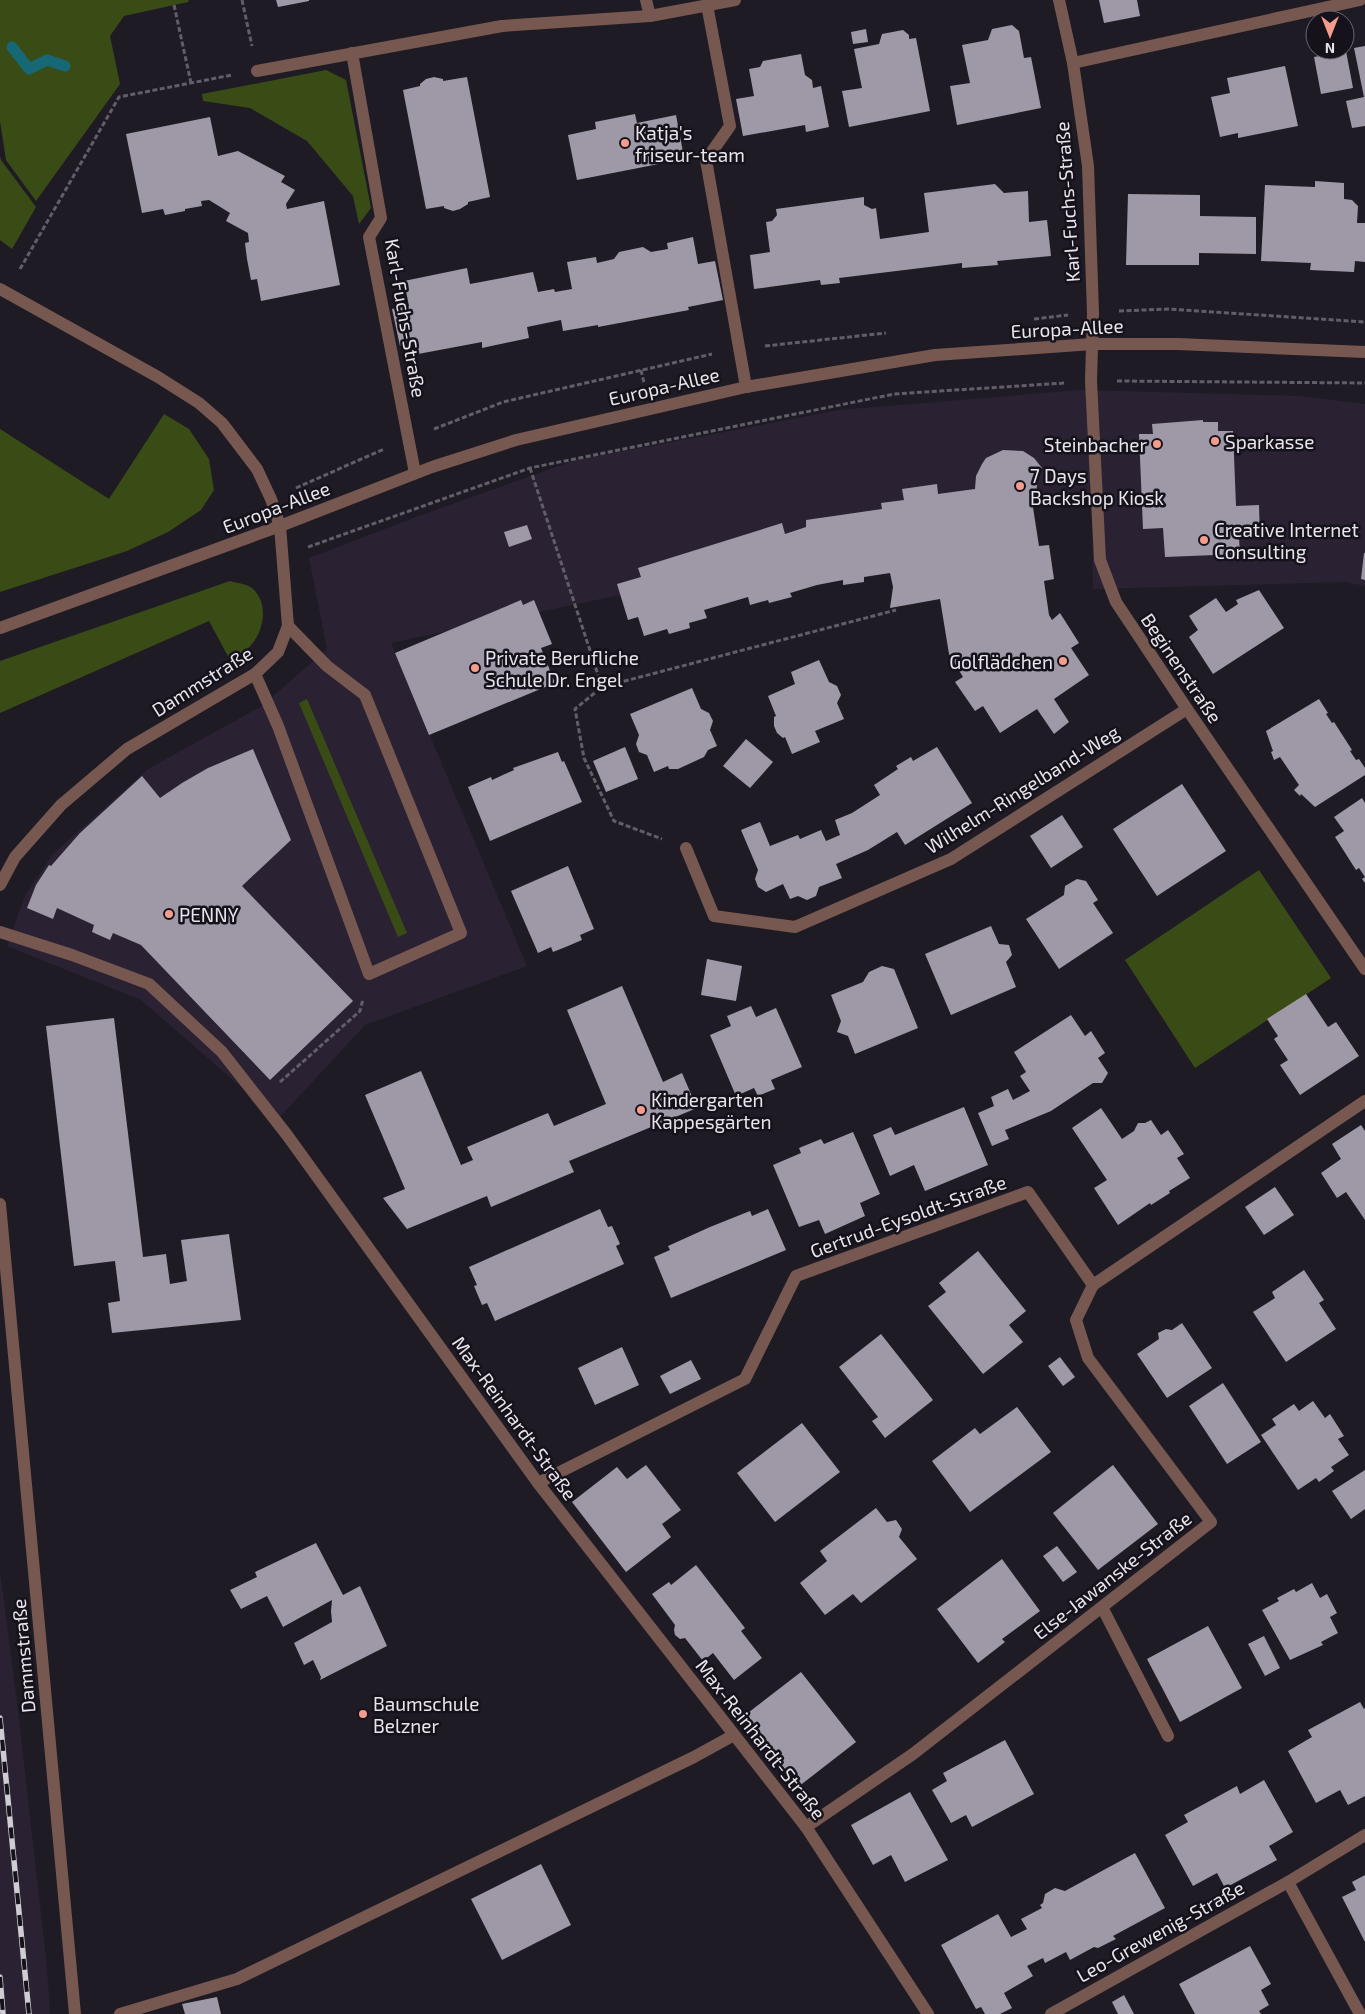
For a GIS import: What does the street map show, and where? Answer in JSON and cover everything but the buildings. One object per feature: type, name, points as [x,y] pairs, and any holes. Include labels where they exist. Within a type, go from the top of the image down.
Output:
[{"type":"street","points":[[646,0],[650,16]]},
{"type":"street","points":[[257,71],[502,26],[650,16],[736,0]]},
{"type":"street","name":"Karl-Fuchs-Straße","points":[[1059,0],[1074,63],[1088,166],[1093,344]]},
{"type":"street","points":[[1074,63],[1360,0]]},
{"type":"street","points":[[708,5],[730,126],[706,160],[746,386]]},
{"type":"street","name":"Karl-Fuchs-Straße","points":[[352,53],[381,218],[369,237],[415,473]]},
{"type":"street","name":"Dammstraße","points":[[0,885],[15,857],[61,805],[127,749],[255,674],[278,652],[288,626],[280,526],[271,499],[257,469],[222,424],[200,404],[158,377],[3,291]]},
{"type":"street","name":"Europa-Allee","points":[[2,628],[280,526],[415,473],[516,440],[746,386],[936,355],[1093,344],[1178,344],[1365,352]]},
{"type":"street","name":"Beginenstraße","points":[[1093,344],[1091,381],[1100,560],[1116,602],[1365,970]]},
{"type":"street","points":[[255,674],[281,735],[369,974],[461,933],[365,695],[327,666],[288,626]]},
{"type":"street","name":"Wilhelm-Ringelband-Weg","points":[[686,848],[714,916],[794,927],[951,859],[1187,709]]},
{"type":"street","name":"Max-Reinhardt-Straße","points":[[0,932],[72,955],[149,984],[222,1052],[287,1135],[538,1483],[806,1827],[928,2014]]},
{"type":"street","points":[[1093,1284],[1365,1101]]},
{"type":"street","name":"Gertrud-Eysoldt-Straße","points":[[538,1483],[745,1379],[796,1276],[1028,1192],[1093,1284]]},
{"type":"street","name":"Dammstraße","points":[[0,1204],[75,2014]]},
{"type":"street","name":"Else-Jawanske-Straße","points":[[806,1827],[913,1754],[1211,1522],[1088,1358],[1076,1320],[1093,1284]]},
{"type":"street","points":[[1102,1607],[1168,1736]]},
{"type":"street","points":[[120,2014],[237,1979],[694,1757],[734,1735]]},
{"type":"street","name":"Leo-Grewenig-Straße","points":[[1051,2014],[1288,1882],[1365,1835]]},
{"type":"street","points":[[1288,1882],[1360,2014]]},
{"type":"path","points":[[3,291],[119,97],[257,71],[242,0]]},
{"type":"path","points":[[174,5],[191,83]]},
{"type":"path","points":[[282,556],[530,468],[894,394],[1091,381],[1365,383]]},
{"type":"path","points":[[516,440],[530,468],[602,687]]},
{"type":"path","points":[[686,848],[614,821],[584,758],[574,709],[602,687],[896,610]]},
{"type":"path","points":[[280,1082],[360,1011],[369,974]]},
{"type":"shaded area","points":[[1081,390],[1299,396],[1365,404],[1365,586],[1345,582],[1093,589],[1092,496],[391,643],[527,966],[365,1025],[278,1119],[141,1000],[7,946],[25,896],[53,854],[148,769],[262,706],[327,649],[309,558],[424,514],[573,461],[839,410]]},
{"type":"shaded area","points":[[0,1571],[47,1967],[50,2014],[0,2014]]},
{"type":"green space","points":[[0,0],[189,0],[188,2],[124,16],[110,36],[120,84],[36,201],[6,160],[0,121]]},
{"type":"green space","points":[[326,70],[346,80],[371,208],[359,224],[353,196],[307,141],[250,108],[203,101],[202,94]]},
{"type":"green space","points":[[0,156],[36,207],[12,249],[0,240]]},
{"type":"green space","points":[[164,414],[189,429],[209,459],[214,490],[201,510],[168,532],[127,551],[0,592],[0,429],[109,499]]},
{"type":"green space","points":[[230,581],[252,588],[261,601],[263,616],[262,624],[252,644],[245,651],[230,660],[209,621],[0,713],[0,661]]},
{"type":"green space","points":[[307,699],[407,933],[398,937],[299,703]]},
{"type":"green space","points":[[1259,870],[1331,978],[1195,1068],[1125,960]]},
{"type":"waterway","points":[[12,47],[29,69],[47,60],[65,66]]},
{"type":"railway","points":[[0,1718],[29,2014]]},
{"type":"railway","points":[[0,1977],[3,2014]]},
{"type":"place","name":"Katja's friseur-team","points":[[625,143]]},
{"type":"place","name":"Sparkasse","points":[[1215,441]]},
{"type":"place","name":"Steinbacher","points":[[1157,444]]},
{"type":"place","name":"7 Days Backshop Kiosk","points":[[1020,486]]},
{"type":"place","name":"Creative Internet Consulting","points":[[1204,540]]},
{"type":"place","name":"Golflädchen","points":[[1063,661]]},
{"type":"place","name":"Private Berufliche Schule Dr. Engel","points":[[475,668]]},
{"type":"place","name":"PENNY","points":[[169,914]]},
{"type":"place","name":"Kindergarten Kappesgärten","points":[[641,1110]]},
{"type":"place","name":"Baumschule Belzner","points":[[363,1714]]}]
